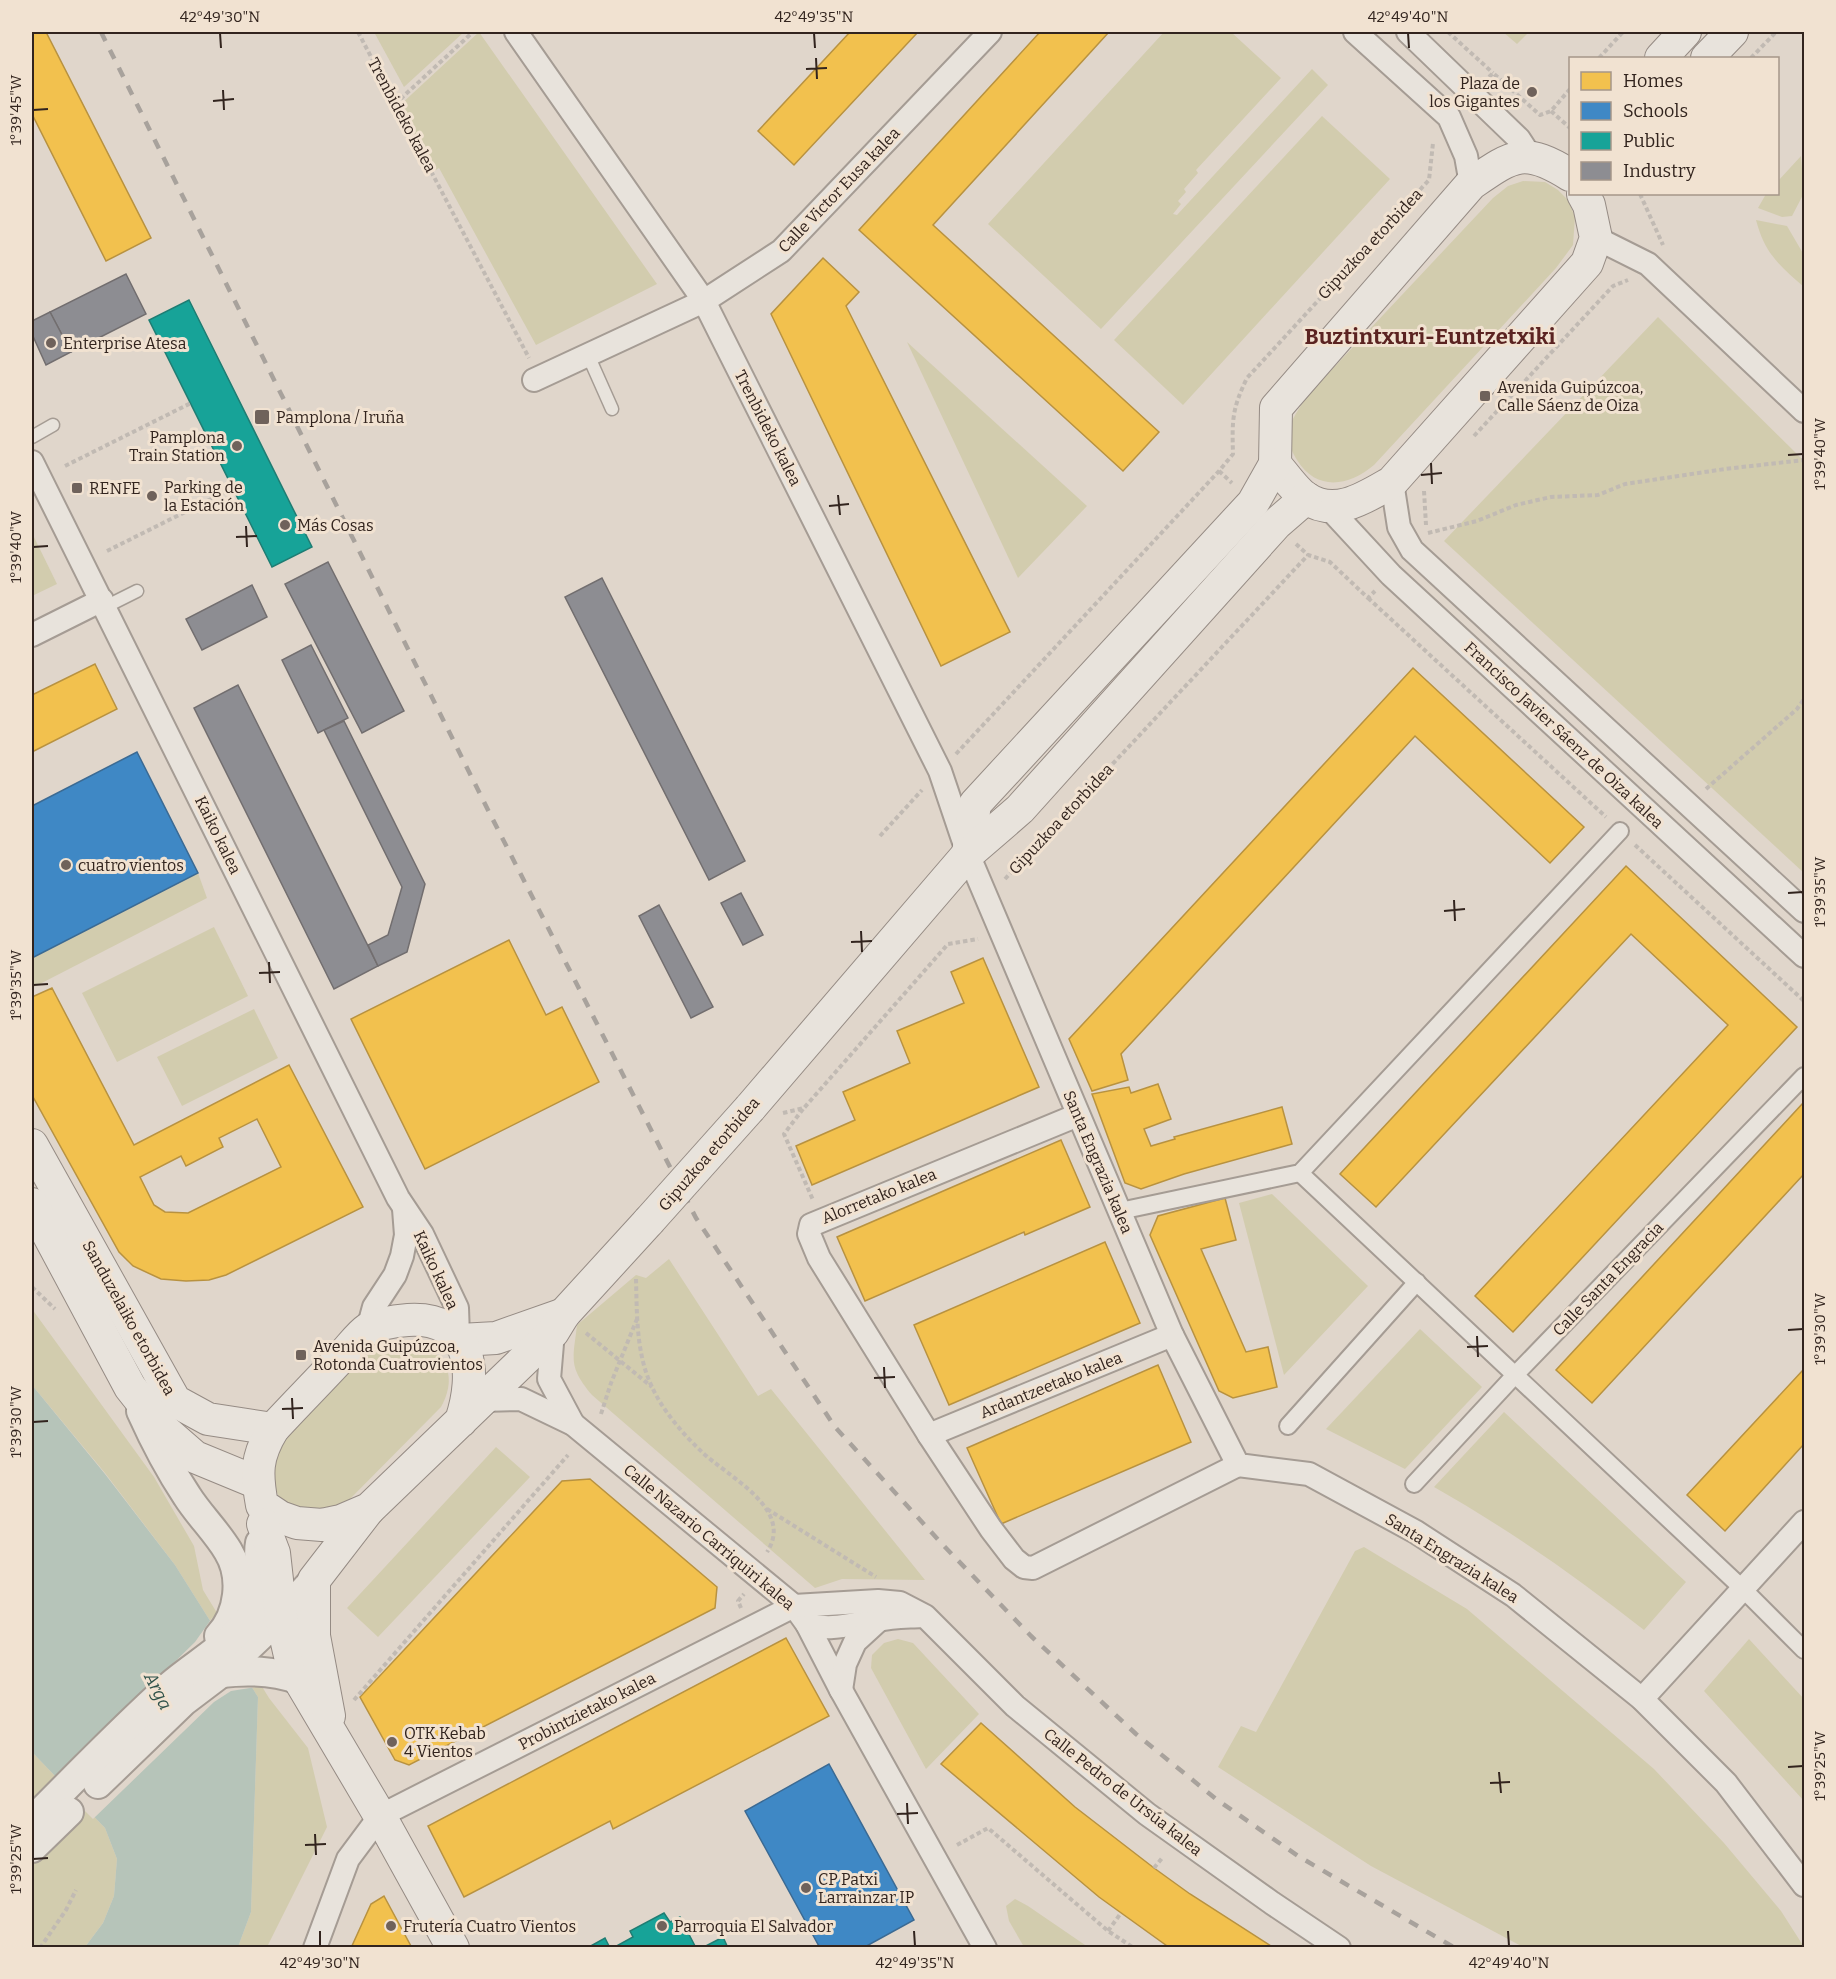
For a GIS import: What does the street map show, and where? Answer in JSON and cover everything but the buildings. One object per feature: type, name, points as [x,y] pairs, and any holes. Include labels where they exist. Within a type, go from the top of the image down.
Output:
[{"type":"main road","points":[[1661,57],[1685,32]]},
{"type":"main road","points":[[1708,57],[1732,32]]},
{"type":"main road","points":[[968,854],[975,804],[1253,503],[1275,464],[1276,408],[1471,184],[1504,162],[1555,161]]},
{"type":"main road","points":[[1275,464],[1318,503],[1364,499],[1392,482],[1587,263],[1596,238],[1588,197]]},
{"type":"main road","name":"Gipuzkoa etorbidea","points":[[369,1509],[472,1410],[568,1326],[650,1221],[968,854],[1020,809],[1276,524],[1318,503]]},
{"type":"main road","name":"Sanduzelaiko etorbidea","points":[[32,1145],[175,1401],[208,1419],[273,1428]]},
{"type":"main road","name":"Sanduzelaiko etorbidea","points":[[32,1204],[130,1387],[164,1430],[195,1458],[280,1517],[297,1523],[321,1525],[340,1521],[369,1509]]},
{"type":"main road","points":[[453,1947],[333,1735],[265,1623],[274,1553],[261,1504],[258,1462],[263,1445],[273,1428],[368,1329],[393,1321],[417,1319],[436,1323],[449,1329],[459,1338],[467,1359],[470,1380],[468,1399],[472,1410]]},
{"type":"main road","name":"Gipuzkoa etorbidea","points":[[459,1338],[496,1338],[568,1326]]},
{"type":"main road","points":[[333,1735],[314,1636],[314,1580],[369,1509]]},
{"type":"street","name":"Trenbideko kalea","points":[[516,32],[704,301],[940,771],[968,854]]},
{"type":"street","name":"Calle Victor Eusa kalea","points":[[534,380],[704,301],[781,252],[990,32]]},
{"type":"street","points":[[1355,32],[1449,117],[1466,156],[1471,184]]},
{"type":"street","points":[[1408,32],[1519,139],[1555,161]]},
{"type":"street","points":[[1596,238],[1648,264],[1804,411]]},
{"type":"street","name":"Kaiko kalea","points":[[32,462],[404,1208],[422,1234],[457,1308],[459,1338]]},
{"type":"street","name":"Francisco Javier Sáenz de Oiza kalea","points":[[1392,482],[1399,527],[1412,550],[1804,911]]},
{"type":"street","name":"Francisco Javier Sáenz de Oiza kalea","points":[[1318,503],[1391,575],[1804,956]]},
{"type":"street","points":[[32,635],[103,604]]},
{"type":"street","points":[[1120,1211],[1300,1173],[1620,831]]},
{"type":"street","name":"Santa Engrazia kalea","points":[[968,854],[1172,1335],[1238,1465],[1309,1474],[1416,1532],[1513,1595],[1642,1699],[1726,1783],[1804,1885]]},
{"type":"street","name":"Calle Santa Engracia","points":[[1414,1484],[1515,1375],[1804,1076]]},
{"type":"street","name":"Alorretako kalea","points":[[929,1435],[819,1258],[809,1234],[810,1225],[1078,1115]]},
{"type":"street","points":[[1300,1173],[1743,1589],[1804,1650]]},
{"type":"street","name":"Kaiko kalea","points":[[368,1329],[374,1307],[395,1275],[402,1256],[406,1235],[404,1208]]},
{"type":"street","points":[[1288,1426],[1417,1282]]},
{"type":"street","name":"Calle Nazario Carriquiri kalea","points":[[568,1326],[549,1379],[573,1424]]},
{"type":"street","name":"Ardantzeetako kalea","points":[[929,1435],[1172,1335]]},
{"type":"street","name":"Sanduzelaiko etorbidea","points":[[130,1387],[154,1439],[188,1497],[229,1552],[237,1575],[234,1611],[226,1628],[212,1645],[214,1666]]},
{"type":"street","name":"Calle Nazario Carriquiri kalea","points":[[472,1410],[521,1398],[573,1424],[794,1606],[807,1624],[841,1690],[985,1947]]},
{"type":"street","points":[[929,1435],[991,1529],[1014,1559],[1024,1567],[1033,1568],[1238,1465]]},
{"type":"street","points":[[1642,1699],[1804,1522]]},
{"type":"street","points":[[32,1848],[184,1701],[214,1666],[314,1580]]},
{"type":"street","name":"Calle Pedro de Ursúa kalea","points":[[794,1606],[878,1601],[900,1603],[925,1616],[1014,1706],[1147,1814],[1272,1903],[1339,1947]]},
{"type":"street","name":"Probintzietako kalea","points":[[380,1816],[794,1606]]},
{"type":"street","points":[[807,1624],[818,1628],[841,1627],[879,1619],[925,1616]]},
{"type":"street","points":[[841,1690],[846,1664],[855,1642],[879,1619]]},
{"type":"street","points":[[32,1821],[171,1685],[214,1666],[284,1674],[299,1680]]},
{"type":"street","points":[[315,1947],[348,1859],[380,1816]]},
{"type":"lane","points":[[588,355],[612,409]]},
{"type":"lane","points":[[32,437],[53,425]]},
{"type":"lane","points":[[103,604],[137,591]]},
{"type":"path","name":"Trenbideko kalea","points":[[358,32],[529,358]]},
{"type":"path","points":[[395,104],[473,32]]},
{"type":"path","points":[[1448,32],[1540,115],[1551,111],[1569,90]]},
{"type":"path","points":[[1600,57],[1623,32]]},
{"type":"path","points":[[1752,57],[1776,32]]},
{"type":"path","points":[[1484,82],[1493,73]]},
{"type":"path","points":[[1551,111],[1569,127]]},
{"type":"path","name":"Gipuzkoa etorbidea","points":[[880,836],[1233,454],[1232,421],[1235,402],[1247,378],[1429,180],[1434,133]]},
{"type":"path","points":[[1640,195],[1664,246],[1660,251]]},
{"type":"path","points":[[1471,440],[1613,286],[1636,277]]},
{"type":"path","points":[[65,466],[191,403]]},
{"type":"path","points":[[1426,533],[1477,521],[1516,505],[1551,497],[1598,495],[1624,484],[1804,460]]},
{"type":"path","points":[[1421,540],[1426,533],[1424,491],[1432,483]]},
{"type":"path","points":[[107,551],[233,488]]},
{"type":"path","name":"Gipuzkoa etorbidea","points":[[1009,889],[1005,879],[1308,555],[1330,562],[1368,598]]},
{"type":"path","points":[[1368,598],[1380,586]]},
{"type":"path","name":"Francisco Javier Sáenz de Oiza kalea","points":[[1368,598],[1804,1001]]},
{"type":"path","points":[[1685,801],[1710,786],[1797,709],[1804,699]]},
{"type":"path","points":[[822,1220],[784,1134],[804,1108],[948,944],[977,938],[991,945],[1004,941]]},
{"type":"path","name":"Gipuzkoa etorbidea","points":[[782,1113],[804,1108]]},
{"type":"path","points":[[636,1275],[642,1355],[652,1388]]},
{"type":"path","points":[[601,1414],[638,1319]]},
{"type":"path","points":[[568,1326],[621,1362],[652,1388],[684,1433],[703,1453],[759,1498],[767,1509],[775,1530],[772,1543],[765,1555]]},
{"type":"path","points":[[351,1703],[568,1455]]},
{"type":"path","points":[[767,1509],[880,1580]]},
{"type":"path","points":[[957,1845],[988,1828],[1108,1931],[1134,1947]]},
{"type":"path","points":[[1154,1868],[1162,1858]]},
{"type":"path","points":[[40,1947],[66,1910],[76,1890]]},
{"type":"path","points":[[1108,1931],[1121,1913]]},
{"type":"shaded area","points":[[374,32],[464,32],[404,87]]},
{"type":"shaded area","points":[[479,32],[657,284],[536,345],[439,168],[434,171],[399,106]]},
{"type":"shaded area","points":[[1164,32],[1231,32],[1281,78],[1196,170],[1198,173],[1184,189],[1186,192],[1178,201],[1181,204],[1173,214],[1177,215],[1312,69],[1328,85],[1101,329],[988,224]]},
{"type":"shaded area","points":[[1503,32],[1529,32],[1517,44]]},
{"type":"shaded area","points":[[1322,116],[1390,179],[1183,405],[1114,340]]},
{"type":"shaded area","points":[[1801,156],[1804,193],[1792,216],[1782,217],[1758,208],[1765,195],[1779,195],[1779,180]]},
{"type":"shaded area","points":[[1523,181],[1545,182],[1568,200],[1575,217],[1573,245],[1556,268],[1374,465],[1354,478],[1344,481],[1324,481],[1314,477],[1297,460],[1289,441],[1291,424],[1307,396],[1493,198],[1508,186]]},
{"type":"shaded area","points":[[1756,220],[1787,226],[1804,255],[1804,287],[1774,258],[1764,242]]},
{"type":"shaded area","points":[[1658,317],[1804,461],[1804,873],[1444,541]]},
{"type":"shaded area","points":[[907,342],[1087,506],[1018,578]]},
{"type":"shaded area","points":[[32,533],[57,584],[32,596]]},
{"type":"shaded area","points":[[198,873],[207,898],[32,988],[32,958]]},
{"type":"shaded area","points":[[214,927],[248,996],[117,1062],[82,993]]},
{"type":"shaded area","points":[[254,1009],[278,1058],[182,1106],[157,1057]]},
{"type":"shaded area","points":[[1272,1194],[1368,1286],[1284,1375],[1239,1203]]},
{"type":"shaded area","points":[[669,1259],[758,1396],[771,1389],[925,1580],[842,1579],[815,1588],[592,1395],[584,1385],[574,1362],[577,1325],[636,1275],[646,1278]]},
{"type":"shaded area","points":[[32,1309],[154,1477],[194,1546],[203,1590],[269,1698],[308,1748],[327,1827],[267,1947],[238,1947],[251,1912],[258,1697],[175,1565],[105,1473],[32,1385]]},
{"type":"shaded area","points":[[1420,1329],[1482,1387],[1405,1469],[1326,1429]]},
{"type":"shaded area","points":[[399,1342],[425,1347],[442,1361],[449,1381],[441,1407],[341,1508],[299,1512],[280,1499],[274,1486],[275,1451],[282,1439],[356,1360],[376,1348]]},
{"type":"shaded area","points":[[1504,1412],[1686,1582],[1644,1630],[1542,1554],[1434,1487]]},
{"type":"shaded area","points":[[496,1447],[530,1477],[378,1637],[347,1608]]},
{"type":"shaded area","points":[[1364,1547],[1467,1609],[1654,1769],[1724,1843],[1781,1911],[1804,1947],[1523,1947],[1371,1866],[1218,1767],[1241,1726],[1256,1732],[1355,1551]]},
{"type":"shaded area","points":[[898,1639],[913,1643],[979,1714],[926,1769],[871,1668],[872,1655],[884,1643]]},
{"type":"shaded area","points":[[1749,1639],[1804,1699],[1804,1801],[1704,1691]]},
{"type":"shaded area","points":[[32,1752],[105,1828],[117,1859],[114,1896],[103,1923],[85,1947],[32,1947]]},
{"type":"shaded area","points":[[1015,1899],[1088,1947],[1024,1947],[1009,1921],[1006,1906]]},
{"type":"water","name":"Arga","points":[[32,1385],[175,1565],[258,1697],[251,1912],[238,1947],[85,1947],[103,1923],[114,1896],[117,1859],[105,1828],[32,1752]]},
{"type":"pier","points":[[212,1618],[256,1687],[231,1691],[214,1702],[93,1819],[54,1780],[195,1642]]},
{"type":"railway","points":[[101,32],[488,810],[696,1218],[835,1427],[944,1546],[1031,1636],[1136,1734],[1216,1799],[1298,1856],[1455,1948]]},
{"type":"place","name":"Plaza de los Gigantes","points":[[1532,92]]},
{"type":"place","name":"Enterprise Atesa","points":[[51,343]]},
{"type":"place","name":"Avenida Guipúzcoa, Calle Sáenz de Oiza","points":[[1485,396]]},
{"type":"place","name":"Pamplona / Iruña","points":[[262,417]]},
{"type":"place","name":"Pamplona Train Station","points":[[237,446]]},
{"type":"place","name":"RENFE","points":[[77,488]]},
{"type":"place","name":"Parking de la Estación","points":[[152,496]]},
{"type":"place","name":"Más Cosas","points":[[285,525]]},
{"type":"place","name":"cuatro vientos","points":[[66,865]]},
{"type":"place","name":"Avenida Guipúzcoa, Rotonda Cuatrovientos","points":[[301,1355]]},
{"type":"place","name":"OTK Kebab 4 Vientos","points":[[392,1742]]},
{"type":"place","name":"CP Patxi Larrainzar IP","points":[[806,1888]]},
{"type":"place","name":"Frutería Cuatro Vientos","points":[[391,1926]]},
{"type":"place","name":"Parroquia El Salvador","points":[[662,1926]]},
{"type":"district","name":"Buztintxuri-Euntzetxiki","points":[[1430,336]]}]
